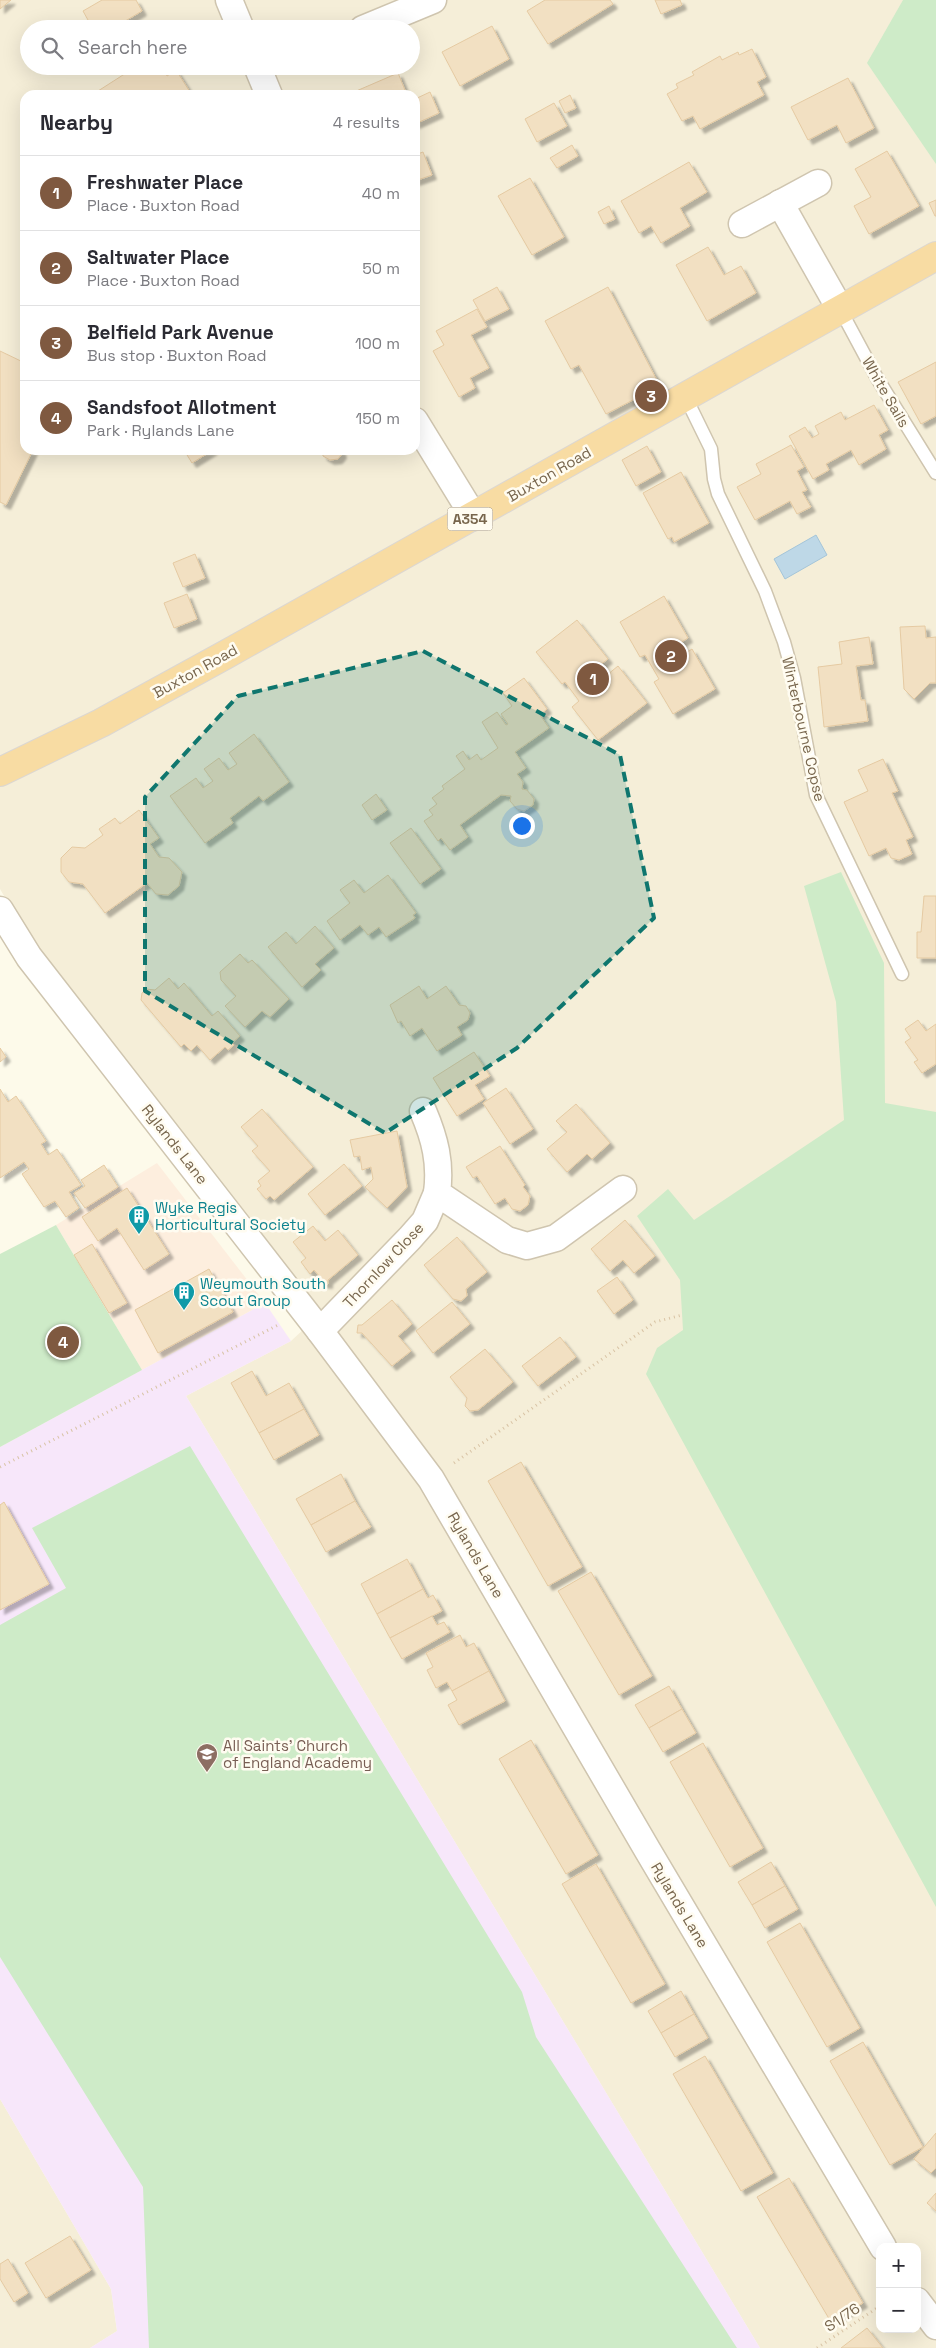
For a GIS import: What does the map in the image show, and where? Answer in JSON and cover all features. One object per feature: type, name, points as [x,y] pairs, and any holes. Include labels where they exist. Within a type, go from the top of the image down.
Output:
[{"type":"highway","name":"Buxton Road","points":[[0,772],[101,723],[474,517],[685,396],[936,256]]},
{"type":"street","points":[[229,0],[237,20]]},
{"type":"street","points":[[385,20],[433,0]]},
{"type":"street","points":[[742,224],[818,183]]},
{"type":"street","points":[[780,203],[840,309]]},
{"type":"street","points":[[420,429],[474,517]]},
{"type":"street","name":"Rylands Lane","points":[[0,910],[35,964],[313,1321],[431,1480],[881,2243]]},
{"type":"street","name":"Thornlow Close","points":[[313,1321],[410,1238],[425,1221],[437,1193],[438,1158],[434,1138],[423,1111]]},
{"type":"street","points":[[437,1193],[507,1240],[527,1246],[556,1238],[622,1189]]},
{"type":"street","points":[[921,2306],[936,2326]]},
{"type":"lane","name":"White Sails","points":[[840,309],[877,378],[936,473]]},
{"type":"lane","name":"Winterbourne Copse","points":[[685,396],[711,450],[714,479],[718,494],[765,591],[784,642],[794,678],[816,795],[902,974]]},
{"type":"path","points":[[431,1480],[655,1322],[682,1315]]},
{"type":"path","points":[[0,1467],[313,1321]]},
{"type":"path","name":"S1/76","points":[[817,2348],[876,2309]]},
{"type":"highlighted area","points":[[423,651],[620,755],[654,918],[517,1048],[385,1133],[145,991],[145,797],[238,696]]},
{"type":"shaded area","points":[[0,0],[936,0],[936,250],[0,768]]},
{"type":"shaded area","points":[[936,269],[936,2348],[760,2348],[186,1396],[291,1341],[318,1316],[60,991],[0,889],[0,776]]},
{"type":"shaded area","points":[[157,1163],[265,1303],[142,1370],[56,1225]]},
{"type":"shaded area","name":"All Saints' Church of England Academy","points":[[265,1303],[291,1341],[186,1396],[760,2348],[90,2348],[117,2331],[111,2289],[0,2099],[0,1447]]},
{"type":"shaded area","points":[[0,2099],[111,2289],[117,2331],[90,2348],[0,2348]]},
{"type":"green space","points":[[903,0],[936,0],[936,164],[867,63]]},
{"type":"green space","points":[[841,872],[884,963],[885,1103],[936,1112],[936,1907],[646,1374],[657,1348],[683,1330],[680,1280],[637,1216],[668,1189],[694,1220],[844,1120],[836,1002],[804,886]]},
{"type":"green space","points":[[56,1225],[142,1370],[0,1447],[0,1254]]},
{"type":"green space","name":"All Saints' Church of England Academy","points":[[190,1446],[522,1992],[536,2037],[737,2348],[149,2348],[143,2187],[0,1957],[0,1625],[66,1588],[32,1528]]},
{"type":"water","points":[[816,535],[827,555],[785,579],[774,559]]},
{"type":"building","points":[[0,0],[11,0],[0,9]]},
{"type":"building","points":[[102,0],[136,0],[142,11],[127,20],[88,20],[83,11]]},
{"type":"building","points":[[545,0],[610,0],[613,4],[548,44],[527,11]]},
{"type":"building","points":[[655,0],[680,0],[682,5],[661,14]]},
{"type":"building","points":[[492,26],[509,59],[460,86],[442,52]]},
{"type":"building","points":[[752,49],[766,77],[757,82],[764,95],[700,129],[693,116],[682,121],[667,94],[678,88],[676,84],[694,75],[692,72],[720,56],[722,60],[738,52],[739,55]]},
{"type":"building","points":[[123,75],[179,75],[189,90],[100,90]]},
{"type":"building","points":[[393,75],[399,75],[405,90],[359,90]]},
{"type":"building","points":[[848,78],[874,128],[846,143],[837,125],[808,140],[791,107]]},
{"type":"building","points":[[430,92],[439,113],[420,122],[420,97]]},
{"type":"building","points":[[570,95],[576,108],[565,113],[559,101]]},
{"type":"building","points":[[554,103],[567,126],[537,142],[525,119]]},
{"type":"building","points":[[572,145],[578,156],[557,168],[550,158]]},
{"type":"building","points":[[887,151],[919,206],[869,234],[854,206],[871,197],[855,169]]},
{"type":"building","points":[[423,152],[432,175],[420,179],[420,153]]},
{"type":"building","points":[[689,162],[707,192],[680,208],[690,226],[661,243],[651,226],[639,233],[621,201]]},
{"type":"building","points":[[530,178],[564,237],[532,255],[498,196]]},
{"type":"building","points":[[936,200],[936,216],[935,216],[929,203]]},
{"type":"building","points":[[609,206],[615,219],[604,224],[598,212]]},
{"type":"building","points":[[708,247],[724,275],[741,266],[756,293],[707,321],[676,265]]},
{"type":"building","points":[[497,287],[509,309],[485,321],[473,300]]},
{"type":"building","points":[[608,287],[660,386],[606,414],[579,365],[571,369],[545,321]]},
{"type":"building","points":[[477,309],[487,327],[471,335],[489,368],[470,378],[475,388],[459,397],[433,351],[444,345],[436,331]]},
{"type":"building","points":[[0,351],[20,361],[20,455],[31,455],[6,505],[0,502]]},
{"type":"building","points":[[936,362],[936,416],[921,424],[898,382]]},
{"type":"building","points":[[874,405],[888,430],[879,435],[886,449],[859,465],[851,450],[826,464],[829,470],[813,479],[789,436],[805,427],[812,438],[819,434],[815,426],[841,412],[845,420]]},
{"type":"building","points":[[791,445],[804,467],[797,471],[807,490],[802,492],[811,507],[797,514],[790,501],[755,520],[737,487],[761,474],[756,464]]},
{"type":"building","points":[[647,446],[661,472],[636,486],[622,460]]},
{"type":"building","points":[[187,455],[205,455],[192,463]]},
{"type":"building","points":[[341,455],[338,459],[330,460],[323,456]]},
{"type":"building","points":[[681,472],[709,523],[674,542],[672,537],[668,539],[643,493]]},
{"type":"building","points":[[195,554],[205,578],[183,587],[173,563]]},
{"type":"building","points":[[187,594],[197,619],[174,628],[164,603]]},
{"type":"building","points":[[664,596],[688,638],[680,643],[686,653],[692,649],[715,689],[673,714],[654,682],[659,679],[645,655],[640,657],[620,622]]},
{"type":"building","points":[[577,620],[608,659],[600,665],[607,675],[618,666],[647,703],[598,740],[572,707],[579,701],[565,682],[562,684],[536,652]]},
{"type":"building","points":[[925,626],[926,638],[936,637],[936,683],[930,683],[914,699],[904,689],[900,627]]},
{"type":"building","points":[[869,637],[873,664],[856,666],[861,700],[865,700],[868,721],[824,727],[818,667],[842,664],[839,642]]},
{"type":"building","points":[[524,678],[547,709],[540,715],[549,728],[515,752],[526,768],[517,774],[523,782],[522,789],[527,790],[534,799],[533,805],[524,811],[517,809],[510,801],[511,796],[501,795],[460,825],[468,837],[450,850],[441,838],[438,841],[424,821],[433,815],[429,810],[437,804],[432,798],[444,789],[442,786],[465,769],[456,756],[463,751],[469,760],[477,754],[481,760],[498,748],[482,722],[497,712],[506,725],[508,724],[501,714],[512,706],[503,693]]},
{"type":"building","points":[[254,734],[289,782],[263,801],[259,796],[230,818],[233,823],[205,843],[170,796],[196,778],[203,788],[213,781],[204,769],[219,758],[228,770],[237,764],[229,753]]},
{"type":"building","points":[[883,759],[898,791],[892,793],[913,837],[906,840],[912,854],[899,860],[891,858],[886,848],[869,856],[844,802],[868,791],[858,770]]},
{"type":"building","points":[[376,794],[387,810],[372,820],[362,805]]},
{"type":"building","points":[[139,810],[159,838],[150,844],[159,857],[169,858],[182,872],[179,886],[168,895],[156,894],[147,883],[105,913],[83,884],[69,882],[61,872],[61,858],[72,847],[85,848],[103,835],[99,829],[115,818],[120,824]]},
{"type":"building","points":[[411,828],[441,869],[420,884],[390,843]]},
{"type":"building","points":[[388,875],[416,913],[413,915],[415,918],[386,937],[379,927],[368,935],[360,925],[340,940],[327,921],[350,903],[340,890],[354,880],[364,893]]},
{"type":"building","points":[[924,896],[936,896],[936,958],[917,958],[917,932],[921,932]]},
{"type":"building","points":[[315,926],[334,948],[315,964],[321,970],[302,987],[268,947],[286,932],[296,944]]},
{"type":"building","points":[[240,954],[248,963],[252,960],[289,999],[270,1017],[262,1011],[245,1027],[225,1006],[236,996],[221,980],[220,972]]},
{"type":"building","points":[[169,978],[178,989],[184,983],[212,1016],[218,1011],[240,1036],[232,1043],[234,1045],[228,1050],[225,1047],[210,1060],[197,1045],[191,1051],[184,1044],[181,1047],[141,1000],[142,993],[146,989],[155,990]]},
{"type":"building","points":[[419,986],[427,999],[446,986],[459,1005],[466,1006],[470,1013],[468,1020],[457,1027],[462,1035],[437,1051],[422,1028],[410,1036],[401,1021],[398,1023],[390,1005]]},
{"type":"building","points":[[918,1020],[926,1031],[936,1024],[936,1064],[922,1073],[914,1062],[918,1060],[905,1042],[911,1038],[905,1029]]},
{"type":"building","points":[[0,1048],[6,1057],[0,1062]]},
{"type":"building","points":[[474,1052],[490,1076],[475,1085],[484,1099],[457,1116],[433,1078]]},
{"type":"building","points":[[506,1088],[533,1129],[510,1144],[483,1103]]},
{"type":"building","points":[[0,1089],[8,1102],[16,1096],[46,1141],[41,1144],[48,1155],[57,1149],[81,1185],[69,1192],[79,1208],[66,1217],[55,1201],[44,1207],[22,1174],[29,1169],[24,1162],[0,1178]]},
{"type":"building","points":[[576,1104],[610,1143],[592,1159],[587,1154],[567,1172],[547,1149],[567,1132],[556,1121]]},
{"type":"building","points":[[262,1109],[313,1167],[274,1200],[270,1196],[266,1199],[257,1189],[261,1186],[258,1181],[270,1171],[252,1151],[258,1146],[241,1127]]},
{"type":"building","points":[[397,1131],[407,1187],[387,1208],[365,1187],[373,1179],[371,1167],[362,1170],[360,1156],[354,1157],[350,1140]]},
{"type":"building","points":[[500,1146],[530,1196],[528,1205],[520,1211],[512,1209],[505,1198],[495,1204],[477,1176],[473,1178],[466,1167]]},
{"type":"building","points":[[344,1164],[362,1186],[325,1215],[308,1194]]},
{"type":"building","points":[[104,1165],[118,1187],[85,1208],[74,1193],[85,1186],[81,1180]]},
{"type":"building","name":"Wyke Regis Horticultural Society","points":[[127,1188],[169,1254],[144,1270],[117,1228],[98,1241],[82,1217]]},
{"type":"building","points":[[625,1220],[655,1256],[634,1273],[623,1260],[610,1271],[591,1249]]},
{"type":"building","points":[[313,1226],[325,1241],[338,1230],[358,1255],[328,1280],[328,1284],[320,1283],[321,1278],[314,1270],[310,1274],[301,1262],[306,1258],[293,1242]]},
{"type":"building","points":[[457,1237],[487,1272],[466,1289],[467,1296],[461,1301],[453,1299],[424,1265]]},
{"type":"building","points":[[92,1244],[127,1303],[109,1313],[74,1255]]},
{"type":"building","name":"Weymouth South Scout Group","points":[[209,1269],[233,1312],[158,1353],[135,1310]]},
{"type":"building","points":[[617,1277],[633,1300],[614,1314],[597,1291]]},
{"type":"building","points":[[392,1300],[412,1324],[398,1336],[411,1351],[392,1366],[362,1333],[357,1333],[358,1325],[362,1325]]},
{"type":"building","points":[[452,1302],[470,1324],[433,1353],[416,1331]]},
{"type":"building","points":[[560,1337],[576,1357],[538,1386],[522,1366]]},
{"type":"building","points":[[485,1349],[513,1382],[478,1410],[470,1411],[465,1406],[467,1398],[450,1377]]},
{"type":"building","points":[[252,1371],[266,1396],[289,1383],[304,1409],[259,1433],[231,1383]]},
{"type":"building","points":[[304,1409],[319,1435],[274,1460],[259,1433]]},
{"type":"building","points":[[521,1462],[582,1567],[548,1586],[488,1481]]},
{"type":"building","points":[[341,1474],[355,1501],[311,1525],[296,1499]]},
{"type":"building","points":[[355,1501],[371,1527],[326,1552],[311,1525]]},
{"type":"building","points":[[4,1502],[49,1584],[0,1610],[0,1505]]},
{"type":"building","points":[[407,1559],[423,1589],[377,1614],[361,1584]]},
{"type":"building","points":[[591,1572],[652,1676],[619,1695],[558,1591]]},
{"type":"building","points":[[423,1589],[428,1598],[433,1595],[442,1611],[390,1638],[377,1614]]},
{"type":"building","points":[[432,1616],[437,1625],[444,1622],[450,1632],[402,1659],[390,1638]]},
{"type":"building","points":[[460,1635],[466,1647],[474,1643],[489,1671],[452,1691],[447,1682],[436,1688],[427,1670],[433,1667],[426,1653]]},
{"type":"building","points":[[489,1671],[505,1701],[459,1725],[448,1705],[457,1700],[452,1691]]},
{"type":"building","points":[[669,1686],[682,1709],[649,1728],[635,1705]]},
{"type":"building","points":[[682,1709],[696,1733],[663,1752],[649,1728]]},
{"type":"building","points":[[531,1740],[598,1855],[566,1874],[499,1759]]},
{"type":"building","points":[[703,1743],[763,1848],[730,1867],[670,1762]]},
{"type":"building","points":[[771,1862],[785,1886],[752,1905],[738,1882]]},
{"type":"building","points":[[596,1864],[665,1984],[631,2003],[562,1884]]},
{"type":"building","points":[[785,1886],[798,1909],[765,1928],[752,1905]]},
{"type":"building","points":[[800,1923],[860,2028],[827,2047],[767,1942]]},
{"type":"building","points":[[681,1991],[694,2014],[661,2033],[648,2011]]},
{"type":"building","points":[[694,2014],[708,2038],[675,2057],[661,2033]]},
{"type":"building","points":[[863,2042],[923,2147],[890,2165],[830,2061]]},
{"type":"building","points":[[705,2056],[773,2173],[741,2191],[673,2074]]},
{"type":"building","points":[[936,2133],[936,2168],[931,2173],[914,2159]]},
{"type":"building","points":[[789,2178],[863,2303],[831,2322],[757,2197]]},
{"type":"building","points":[[936,2193],[936,2211],[927,2203]]},
{"type":"building","points":[[70,2236],[91,2270],[46,2298],[25,2263]]},
{"type":"building","points":[[8,2259],[28,2293],[14,2302],[0,2279],[0,2264]]},
{"type":"building","points":[[867,2328],[883,2348],[841,2348]]},
{"type":"place","name":"Belfield Park Avenue","points":[[651,396]]},
{"type":"place","name":"Saltwater Place","points":[[671,656]]},
{"type":"place","name":"Freshwater Place","points":[[593,679]]},
{"type":"place","name":"Wyke Regis Horticultural Society","points":[[139,1235]]},
{"type":"place","name":"Weymouth South Scout Group","points":[[184,1311]]},
{"type":"place","name":"Sandsfoot Allotment","points":[[63,1342]]},
{"type":"place","name":"All Saints' Church of England Academy","points":[[207,1773]]}]
